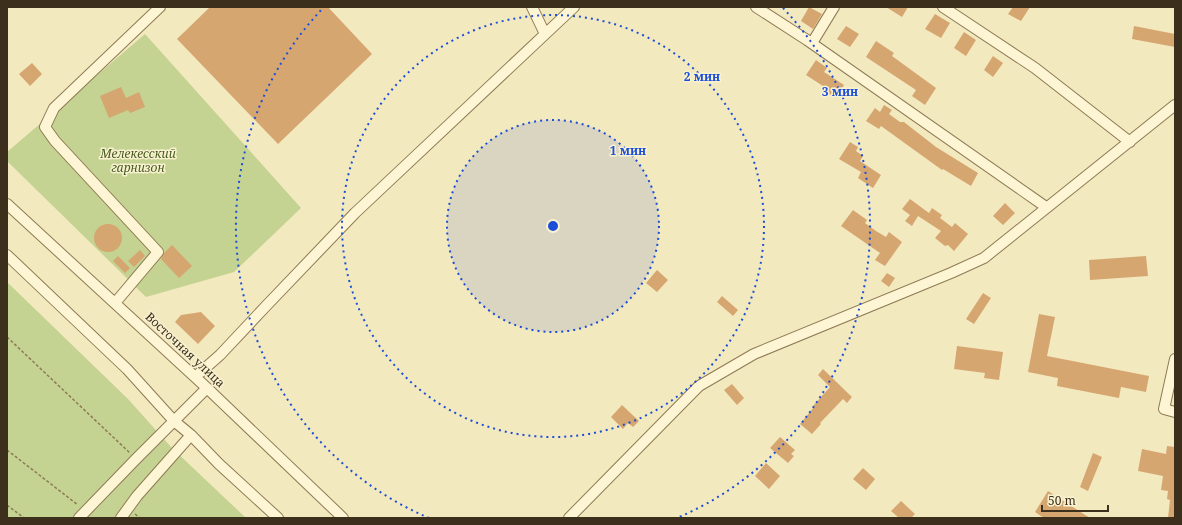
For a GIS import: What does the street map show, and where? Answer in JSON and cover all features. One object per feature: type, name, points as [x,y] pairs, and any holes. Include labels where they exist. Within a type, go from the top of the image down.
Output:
[{"type":"street","points":[[115,303],[158,252],[55,141],[46,126],[54,108],[160,7]]},
{"type":"street","points":[[532,7],[545,34]]},
{"type":"street","points":[[195,377],[220,355],[355,213],[574,7]]},
{"type":"street","points":[[756,7],[812,43],[1046,207]]},
{"type":"street","points":[[812,43],[834,7]]},
{"type":"street","points":[[943,7],[1034,68],[1130,142]]},
{"type":"street","points":[[569,518],[699,386],[754,354],[984,258],[1175,105]]},
{"type":"street","name":"Восточная улица","points":[[7,204],[207,388],[343,518]]},
{"type":"street","points":[[7,255],[127,369],[174,420],[219,464],[278,518]]},
{"type":"street","points":[[1175,359],[1164,409],[1175,412]]},
{"type":"street","points":[[82,515],[207,388]]},
{"type":"street","points":[[121,518],[137,496],[191,435]]},
{"type":"path","points":[[7,337],[136,459]]},
{"type":"path","points":[[7,450],[82,515]]},
{"type":"path","points":[[7,505],[24,518]]},
{"type":"green space","name":"Мелекесский гарнизон","points":[[145,34],[301,208],[234,272],[146,297],[7,161],[7,152]]},
{"type":"green space","points":[[7,282],[128,399],[172,448],[246,518],[7,518]]},
{"type":"building","points":[[210,7],[328,7],[372,54],[278,144],[177,39]]},
{"type":"building","points":[[809,7],[822,14],[813,29],[801,21]]},
{"type":"building","points":[[886,7],[908,7],[902,17]]},
{"type":"building","points":[[1013,7],[1030,7],[1021,21],[1008,14]]},
{"type":"building","points":[[935,14],[950,23],[941,38],[925,29]]},
{"type":"building","points":[[846,26],[859,34],[850,47],[837,39]]},
{"type":"building","points":[[1134,26],[1175,34],[1175,47],[1132,39]]},
{"type":"building","points":[[964,32],[976,40],[966,56],[954,48]]},
{"type":"building","points":[[876,41],[894,53],[892,56],[936,88],[925,105],[912,96],[916,90],[866,57]]},
{"type":"building","points":[[993,56],[1003,63],[993,77],[984,70]]},
{"type":"building","points":[[816,60],[827,68],[824,72],[844,85],[836,98],[824,91],[826,88],[806,75]]},
{"type":"building","points":[[32,63],[42,74],[30,86],[19,74]]},
{"type":"building","points":[[121,87],[126,98],[139,92],[145,107],[130,113],[128,110],[109,118],[100,96]]},
{"type":"building","points":[[884,105],[892,110],[889,114],[900,122],[904,122],[936,147],[978,173],[971,186],[943,169],[942,170],[881,126],[879,129],[866,121],[875,108],[880,112]]},
{"type":"building","points":[[850,142],[858,147],[856,151],[863,156],[860,161],[881,175],[873,188],[858,178],[861,172],[839,159]]},
{"type":"building","points":[[910,199],[929,213],[932,208],[942,215],[940,218],[952,227],[955,223],[968,234],[954,251],[948,245],[945,246],[935,238],[941,231],[918,216],[912,226],[905,221],[910,215],[902,209]]},
{"type":"building","points":[[1005,203],[1015,213],[1003,225],[993,216]]},
{"type":"building","points":[[853,210],[867,220],[865,223],[876,231],[886,237],[889,232],[902,242],[885,266],[875,260],[880,253],[841,226]]},
{"type":"building","points":[[108,224],[118,228],[122,238],[118,248],[108,252],[98,248],[94,238],[98,228]]},
{"type":"building","points":[[172,245],[192,266],[179,278],[161,259],[164,253]]},
{"type":"building","points":[[140,250],[145,256],[134,267],[128,261]]},
{"type":"building","points":[[118,256],[130,268],[125,273],[113,261]]},
{"type":"building","points":[[1146,256],[1148,276],[1090,280],[1089,260]]},
{"type":"building","points":[[657,270],[668,280],[657,292],[646,283]]},
{"type":"building","points":[[887,273],[895,278],[889,287],[881,281]]},
{"type":"building","points":[[983,293],[991,298],[974,324],[966,319]]},
{"type":"building","points":[[722,296],[738,310],[733,316],[717,302]]},
{"type":"building","points":[[201,312],[215,326],[198,344],[175,322],[181,315]]},
{"type":"building","points":[[1039,314],[1055,317],[1047,356],[1149,376],[1146,392],[1121,387],[1119,398],[1057,386],[1058,378],[1028,372]]},
{"type":"building","points":[[957,346],[1003,352],[999,380],[984,378],[985,373],[954,369]]},
{"type":"building","points":[[823,369],[852,397],[847,403],[843,399],[820,423],[821,424],[812,434],[800,424],[814,407],[813,406],[830,387],[818,375]]},
{"type":"building","points":[[732,384],[744,398],[737,405],[724,390]]},
{"type":"building","points":[[622,405],[639,421],[633,427],[628,423],[623,429],[611,417]]},
{"type":"building","points":[[780,437],[795,450],[791,454],[794,456],[788,463],[770,448]]},
{"type":"building","points":[[1167,446],[1175,447],[1175,518],[1168,518],[1170,500],[1167,499],[1168,491],[1161,490],[1163,476],[1138,471],[1142,449],[1166,454]]},
{"type":"building","points":[[1093,453],[1102,457],[1088,491],[1080,487]]},
{"type":"building","points":[[766,463],[780,476],[769,489],[755,476]]},
{"type":"building","points":[[863,468],[875,479],[866,490],[853,479]]},
{"type":"building","points":[[1048,491],[1090,518],[1044,518],[1035,512]]},
{"type":"building","points":[[901,501],[915,514],[911,518],[899,518],[891,511]]}]
